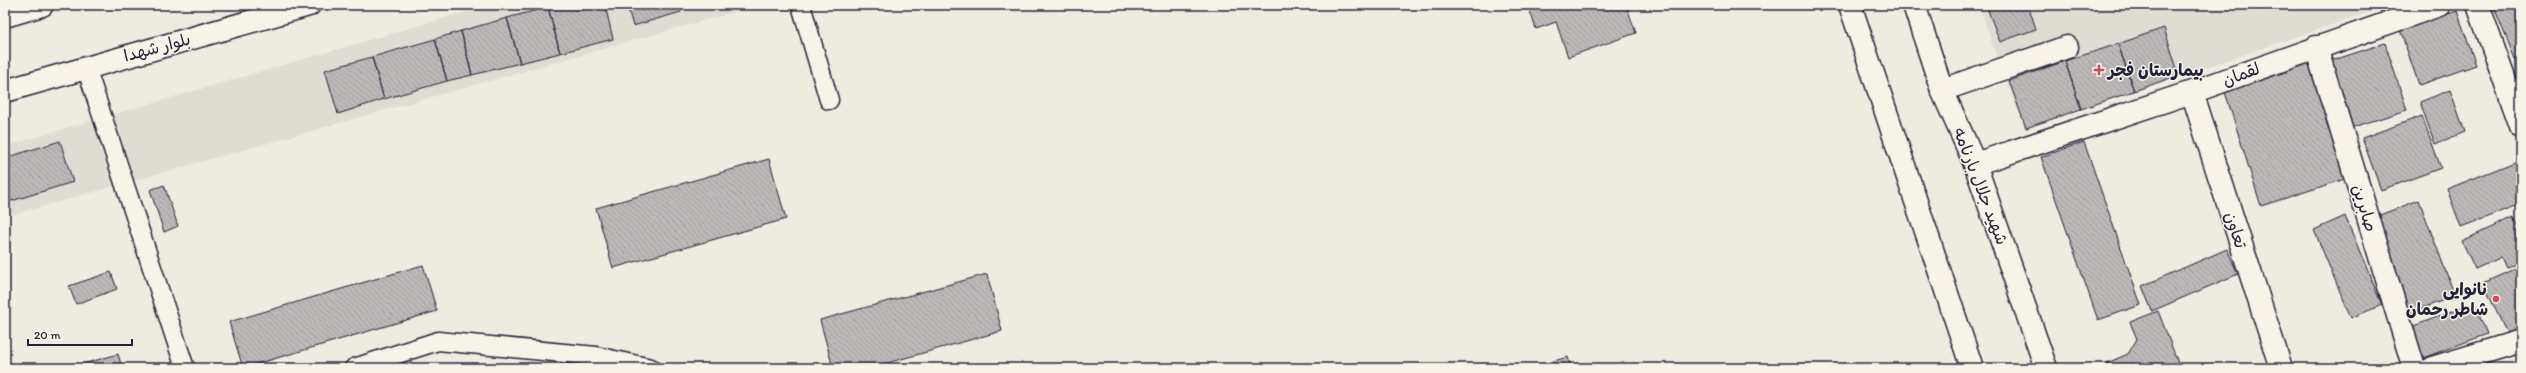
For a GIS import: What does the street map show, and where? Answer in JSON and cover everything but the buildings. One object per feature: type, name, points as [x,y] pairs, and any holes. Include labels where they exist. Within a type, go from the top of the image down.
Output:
[{"type":"street","points":[[5,16],[42,5]]},
{"type":"street","name":"بلوار شهدا","points":[[5,91],[86,66],[309,5]]},
{"type":"street","points":[[1850,5],[1972,368]]},
{"type":"street","name":"شهید جلال بارنامه","points":[[1914,5],[1942,90],[1975,164],[2046,368]]},
{"type":"street","name":"لقمان","points":[[1975,164],[2192,92],[2316,47],[2439,5]]},
{"type":"street","points":[[2478,5],[2521,126]]},
{"type":"street","points":[[1942,90],[2067,47]]},
{"type":"street","name":"صابرین","points":[[2316,47],[2414,368]]},
{"type":"street","name":"تعاون","points":[[2192,92],[2281,368]]},
{"type":"street","points":[[2432,368],[2468,363],[2521,341]]},
{"type":"lane","points":[[801,5],[829,100]]},
{"type":"lane","points":[[86,66],[185,368]]},
{"type":"lane","points":[[354,368],[438,341],[596,356],[652,368]]},
{"type":"shaded area","points":[[489,5],[759,5],[5,217],[5,146]]},
{"type":"shaded area","name":"بیمارستان فجر","points":[[1979,5],[1986,5],[2000,42],[2036,29],[2028,5],[2391,5],[2026,128],[1999,64]]},
{"type":"place","name":"بیمارستان فجر","points":[[2099,70]]},
{"type":"place","name":"نانوایی شاطر رحمان","points":[[2496,299]]}]
